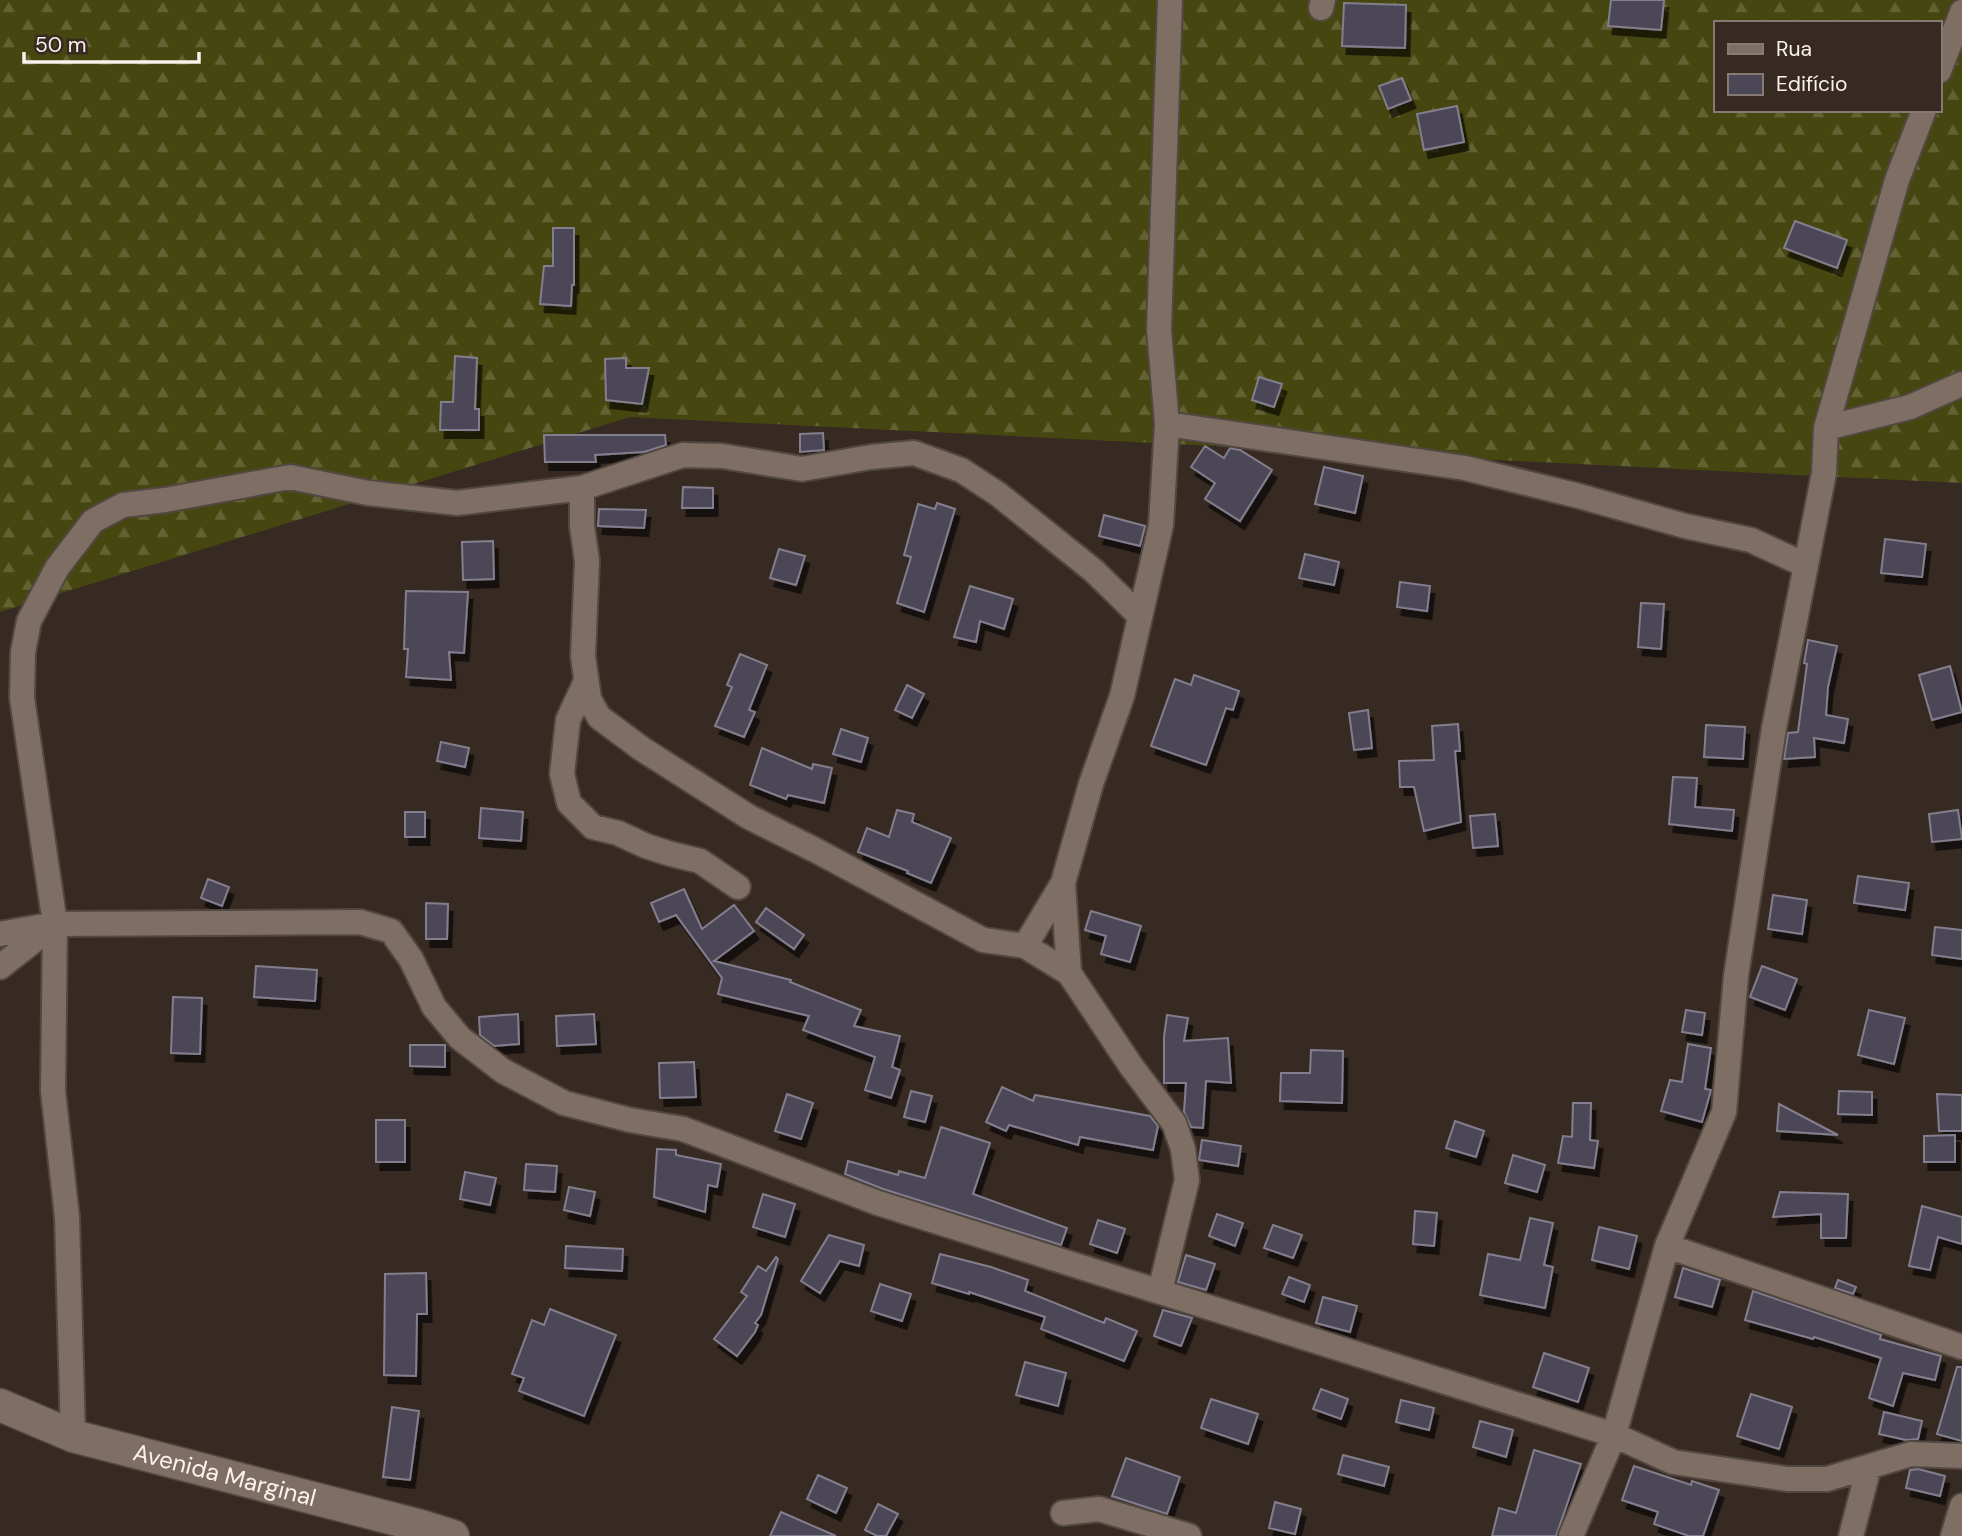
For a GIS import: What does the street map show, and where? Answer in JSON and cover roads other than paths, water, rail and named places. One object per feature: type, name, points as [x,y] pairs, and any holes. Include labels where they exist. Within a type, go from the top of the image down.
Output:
[{"type":"street","points":[[1025,946],[1063,884],[1091,784],[1122,696],[1161,525],[1167,424],[1159,330],[1170,0]]},
{"type":"street","points":[[1941,66],[1962,12]]},
{"type":"street","points":[[1571,1536],[1614,1435],[1667,1247],[1724,1112],[1736,976],[1774,728],[1824,473],[1826,428],[1897,180],[1923,112]]},
{"type":"street","points":[[1826,428],[1910,407],[1962,384]]},
{"type":"street","points":[[1167,424],[1465,468],[1685,526],[1751,540],[1805,565]]},
{"type":"street","points":[[73,1436],[67,1217],[53,1091],[55,924],[22,698],[12,654],[57,568],[93,521],[123,505],[290,477],[368,493],[457,503],[582,488],[683,455],[722,456],[802,469],[871,457],[914,453],[961,470],[998,494],[1094,572],[1140,616]]},
{"type":"street","points":[[582,488],[582,526],[587,561],[583,656],[589,699],[599,717],[642,749],[749,817],[984,940],[1025,946],[1069,973],[1174,1123],[1183,1149],[1187,1180],[1160,1291]]},
{"type":"street","points":[[586,681],[568,720],[562,774],[569,803],[593,827],[618,833],[671,854],[700,860],[738,887]]},
{"type":"street","points":[[1063,884],[1069,973]]},
{"type":"street","points":[[0,934],[55,924],[360,922],[391,931],[411,959],[434,1007],[460,1038],[503,1071],[564,1102],[630,1120],[683,1129],[878,1203],[1614,1435],[1673,1462],[1787,1479],[1827,1479],[1911,1454],[1962,1456]]},
{"type":"street","points":[[0,967],[55,924]]},
{"type":"street","points":[[1667,1247],[1962,1347]]},
{"type":"street","name":"Avenida Marginal","points":[[0,1405],[73,1436],[453,1536]]},
{"type":"street","points":[[1851,1536],[1869,1467]]},
{"type":"street","points":[[1953,1536],[1962,1506]]},
{"type":"street","points":[[1063,1513],[1099,1509],[1189,1536]]}]
